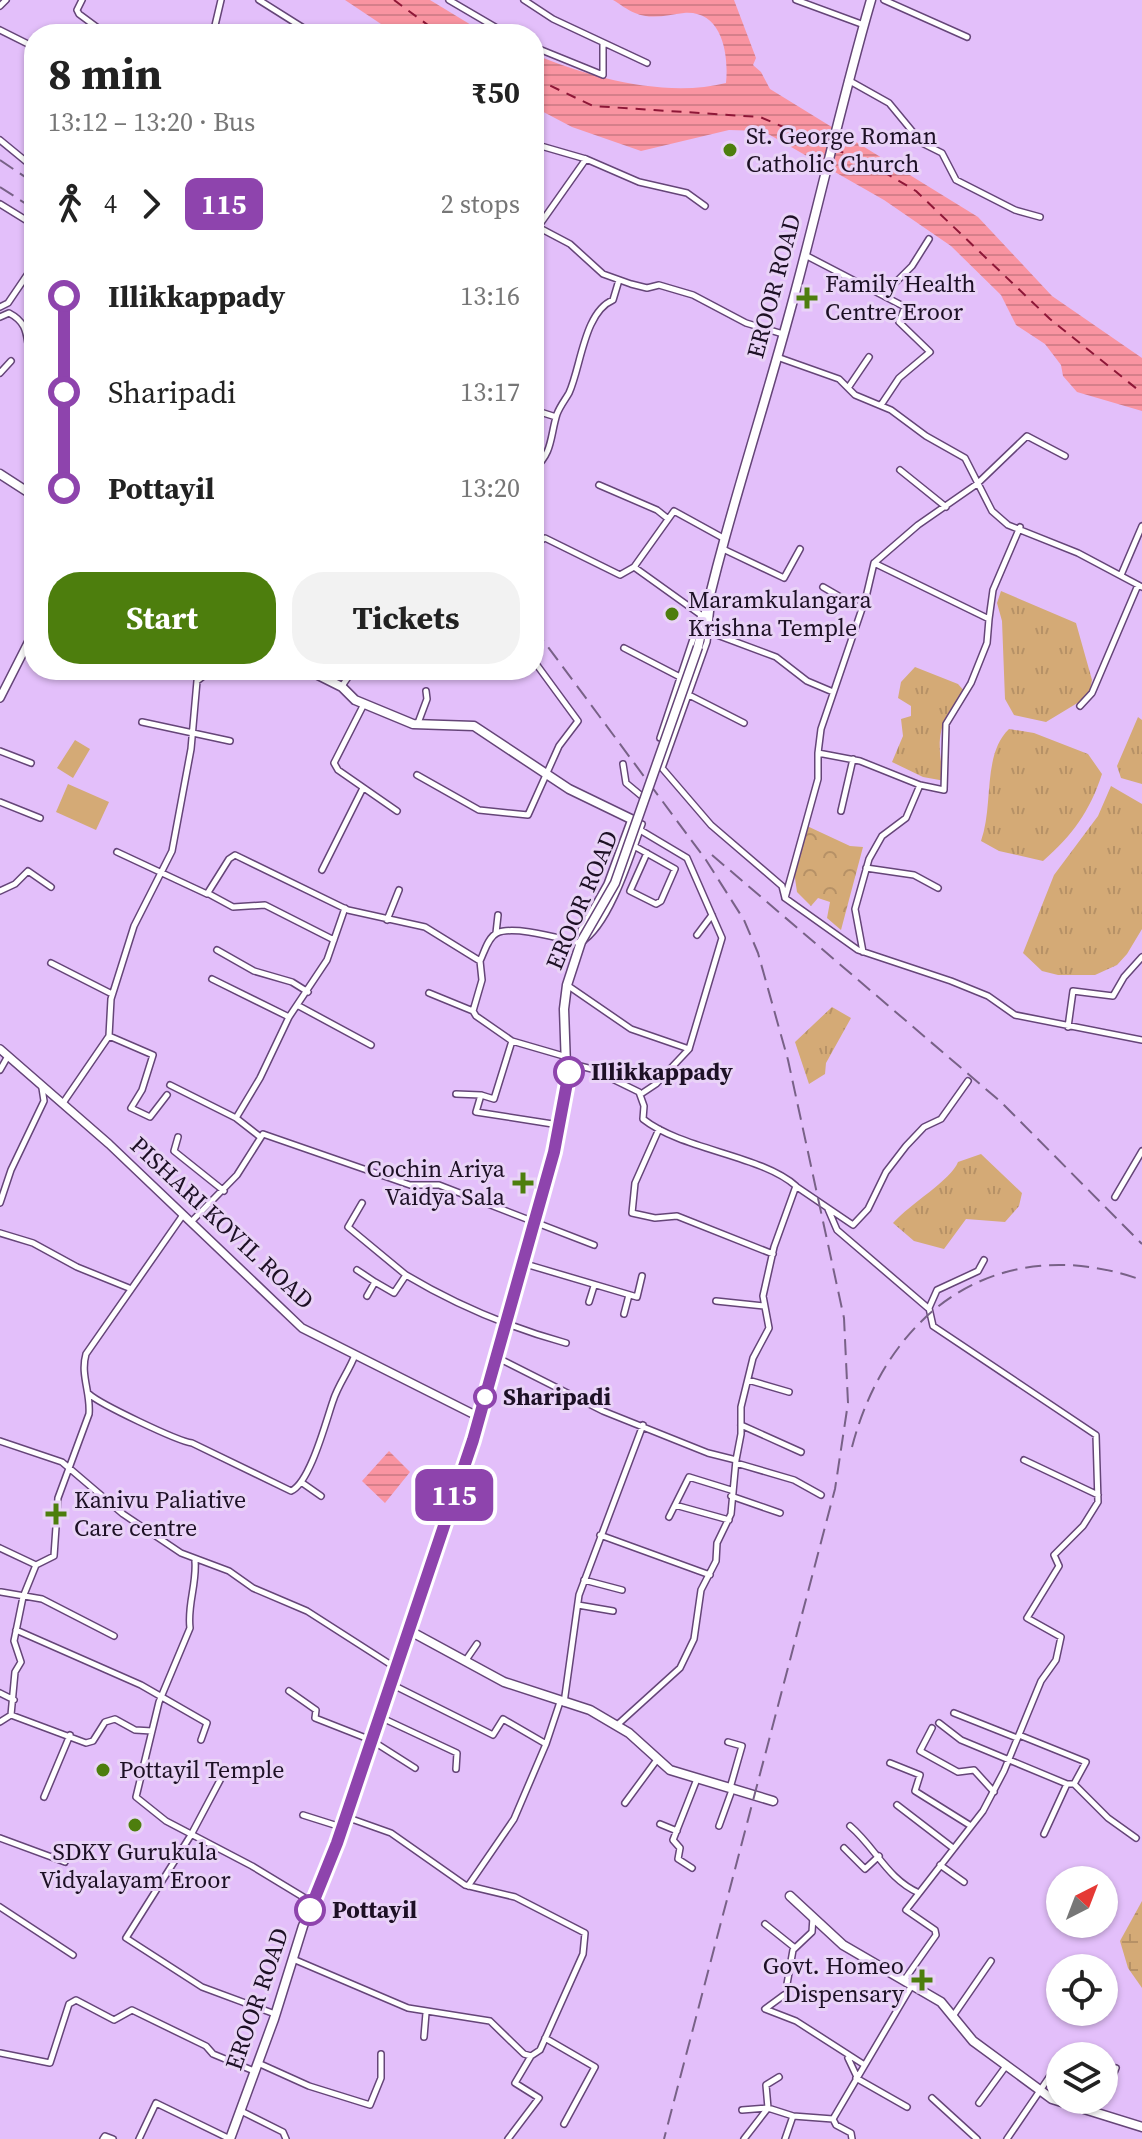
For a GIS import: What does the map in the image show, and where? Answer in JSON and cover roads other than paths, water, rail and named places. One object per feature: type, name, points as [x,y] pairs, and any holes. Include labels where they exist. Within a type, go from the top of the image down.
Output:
[{"type":"main road","points":[[847,80],[871,0]]},
{"type":"main road","name":"EROOR ROAD","points":[[230,2139],[346,1817],[479,1417],[567,1095],[564,1009],[567,985],[580,943],[615,883],[698,647],[783,334],[847,80]]},
{"type":"main road","points":[[0,474],[24,490]]},
{"type":"main road","points":[[329,680],[364,704],[418,724],[474,726],[569,789],[631,819]]},
{"type":"main road","points":[[410,1631],[504,1682],[590,1710],[629,1733],[656,1761],[697,1779],[773,1801]]},
{"type":"main road","points":[[790,1896],[843,1945],[941,2002],[973,2041],[1046,2095]]},
{"type":"main road","points":[[1097,2114],[1142,2127]]},
{"type":"street","points":[[0,6],[6,0]]},
{"type":"street","points":[[82,0],[77,10],[92,24]]},
{"type":"street","points":[[215,24],[221,0]]},
{"type":"street","points":[[259,0],[297,24]]},
{"type":"street","points":[[449,0],[490,24]]},
{"type":"street","points":[[524,0],[553,19],[647,63]]},
{"type":"street","points":[[796,0],[864,25]]},
{"type":"street","points":[[884,0],[967,37]]},
{"type":"street","points":[[0,30],[24,42]]},
{"type":"street","points":[[544,51],[603,75],[603,43]]},
{"type":"street","points":[[847,80],[889,103],[922,143],[942,153],[956,180],[1015,210],[1040,217]]},
{"type":"street","points":[[0,140],[24,160]]},
{"type":"street","points":[[544,147],[586,159],[639,182],[687,193],[705,206]]},
{"type":"street","points":[[544,216],[586,159]]},
{"type":"street","points":[[0,204],[24,219]]},
{"type":"street","points":[[544,230],[554,233],[603,274],[693,295],[746,323],[783,334]]},
{"type":"street","points":[[884,294],[912,266],[929,239]]},
{"type":"street","points":[[804,254],[905,307],[899,322],[930,352],[899,378],[881,405]]},
{"type":"street","points":[[0,307],[8,303],[24,279]]},
{"type":"street","points":[[544,460],[555,438],[556,417],[569,393],[590,328],[605,304],[613,300],[619,280]]},
{"type":"street","points":[[0,317],[9,313],[24,325]]},
{"type":"street","points":[[776,357],[823,371],[855,395],[881,405],[965,458],[992,511],[1008,525],[1020,527],[1140,586],[1092,693],[1080,706]]},
{"type":"street","points":[[848,388],[869,357]]},
{"type":"street","points":[[0,373],[11,361]]},
{"type":"street","points":[[544,413],[556,417]]},
{"type":"street","points":[[785,898],[818,779],[821,729],[874,563],[977,484],[1027,436],[1065,456]]},
{"type":"street","points":[[900,470],[946,507]]},
{"type":"street","points":[[599,485],[657,510],[667,518]]},
{"type":"street","points":[[544,539],[620,575],[634,567],[674,511],[784,578],[800,549]]},
{"type":"street","points":[[1121,575],[1142,526]]},
{"type":"street","points":[[818,753],[853,759],[920,785],[944,790],[946,724],[971,683],[987,643],[993,590],[1020,527]]},
{"type":"street","points":[[874,563],[989,619]]},
{"type":"street","points":[[634,567],[701,615],[660,738],[671,742]]},
{"type":"street","points":[[823,587],[861,609]]},
{"type":"street","points":[[711,600],[709,632],[662,768],[711,825],[782,886],[785,898],[863,952],[964,986],[988,996],[1015,1015],[1142,1040]]},
{"type":"street","points":[[709,632],[776,657],[807,681],[833,692]]},
{"type":"street","points":[[624,648],[680,677]]},
{"type":"street","points":[[0,698],[24,651]]},
{"type":"street","points":[[417,775],[479,810],[528,815],[546,774],[578,721],[544,675]]},
{"type":"street","points":[[63,1103],[109,1036],[112,994],[134,926],[163,870],[180,817],[198,680]]},
{"type":"street","points":[[342,687],[347,680]]},
{"type":"street","points":[[418,724],[427,699],[426,691]]},
{"type":"street","points":[[689,695],[744,723]]},
{"type":"street","points":[[364,704],[334,763],[397,811]]},
{"type":"street","points":[[142,722],[230,741]]},
{"type":"street","points":[[0,751],[31,763]]},
{"type":"street","points":[[841,811],[853,759]]},
{"type":"street","points":[[623,764],[626,783],[645,798]]},
{"type":"street","points":[[863,952],[855,909],[866,868],[882,836],[906,818],[920,785]]},
{"type":"street","points":[[322,870],[363,788]]},
{"type":"street","points":[[0,802],[40,818]]},
{"type":"street","points":[[580,943],[581,930],[607,884],[631,819],[687,858],[722,938],[689,1049],[656,1084],[641,1094]]},
{"type":"street","points":[[580,943],[594,930],[604,912],[641,827]]},
{"type":"street","points":[[634,846],[647,853],[676,873],[656,904],[630,891],[647,853]]},
{"type":"street","points":[[117,852],[163,870],[233,907],[265,905],[334,940]]},
{"type":"street","points":[[209,894],[229,859],[235,855],[345,908],[425,927],[480,961]]},
{"type":"street","points":[[866,868],[914,875],[938,888]]},
{"type":"street","points":[[0,891],[15,884],[28,871],[51,887]]},
{"type":"street","points":[[387,920],[399,890]]},
{"type":"street","points":[[236,1118],[260,1078],[289,1017],[327,960],[345,908]]},
{"type":"street","points":[[473,1011],[482,980],[480,961],[495,934],[498,915]]},
{"type":"street","points":[[697,935],[712,915]]},
{"type":"street","points":[[495,934],[532,934],[580,943]]},
{"type":"street","points":[[217,950],[254,971],[292,982],[308,992]]},
{"type":"street","points":[[1068,1027],[1073,991],[1113,996],[1124,977],[1142,957]]},
{"type":"street","points":[[51,963],[112,994]]},
{"type":"street","points":[[212,979],[289,1017]]},
{"type":"street","points":[[567,985],[631,1029],[689,1049]]},
{"type":"street","points":[[429,993],[473,1011],[512,1041],[617,1079],[641,1094]]},
{"type":"street","points":[[297,1005],[371,1045]]},
{"type":"street","points":[[109,1036],[153,1055],[142,1090],[131,1108],[150,1117],[167,1095]]},
{"type":"street","points":[[456,1094],[494,1099],[512,1041]]},
{"type":"street","name":"PISHARI KOVIL ROAD","points":[[0,1049],[63,1103],[302,1328],[479,1417]]},
{"type":"street","points":[[0,1070],[8,1056]]},
{"type":"street","points":[[641,1094],[643,1119],[659,1129],[796,1186],[853,1225],[868,1209],[886,1172],[906,1146],[924,1127],[941,1119],[968,1081]]},
{"type":"street","points":[[0,1203],[2,1186],[44,1101],[40,1084]]},
{"type":"street","points":[[170,1085],[236,1118],[259,1136],[410,1185],[439,1185],[594,1245]]},
{"type":"street","points":[[481,1095],[476,1112],[560,1126]]},
{"type":"street","points":[[659,1129],[635,1183],[632,1213],[655,1218],[677,1216],[773,1254]]},
{"type":"street","points":[[191,1222],[224,1191],[249,1157],[259,1136]]},
{"type":"street","points":[[178,1137],[174,1151],[224,1191]]},
{"type":"street","points":[[1115,1197],[1142,1151]]},
{"type":"street","points":[[616,1726],[680,1668],[694,1639],[698,1604],[716,1561],[717,1543],[729,1520],[748,1380],[753,1358],[769,1328],[764,1306],[773,1254],[796,1186]]},
{"type":"street","points":[[362,1203],[348,1227],[406,1275],[449,1300],[504,1325],[566,1343]]},
{"type":"street","points":[[828,1208],[837,1230],[929,1308],[937,1331],[991,1362],[1096,1435],[1098,1495],[1093,1512],[1054,1555],[1059,1566],[1027,1618],[1061,1637],[1056,1660],[1041,1681],[994,1792],[906,1910],[935,1930],[936,1935],[833,2119]]},
{"type":"street","points":[[0,1722],[11,1715],[15,1672],[21,1662],[14,1641],[23,1597],[36,1565],[54,1556],[58,1498],[67,1466],[77,1453],[85,1430],[89,1393],[83,1365],[86,1354],[129,1288],[183,1215]]},
{"type":"street","points":[[0,1233],[33,1243],[77,1267],[129,1288]]},
{"type":"street","points":[[929,1308],[937,1290],[978,1271],[984,1260]]},
{"type":"street","points":[[521,1263],[637,1297],[642,1276]]},
{"type":"street","points":[[357,1270],[394,1293],[406,1275]]},
{"type":"street","points":[[367,1296],[375,1282]]},
{"type":"street","points":[[589,1302],[594,1286]]},
{"type":"street","points":[[624,1314],[629,1295]]},
{"type":"street","points":[[716,1301],[764,1306]]},
{"type":"street","points":[[89,1393],[100,1404],[124,1411],[175,1439],[192,1443],[288,1491],[296,1491],[355,1355]]},
{"type":"street","points":[[496,1357],[603,1411],[695,1448],[794,1480],[821,1495]]},
{"type":"street","points":[[748,1380],[789,1392]]},
{"type":"street","points":[[468,1886],[514,1819],[562,1702],[584,1580],[643,1425]]},
{"type":"street","points":[[741,1425],[801,1452]]},
{"type":"street","points":[[0,1441],[67,1466],[78,1479],[123,1514],[195,1561],[229,1571],[253,1588],[307,1611],[396,1668]]},
{"type":"street","points":[[1024,1460],[1098,1495]]},
{"type":"street","points":[[669,1517],[689,1477],[780,1513]]},
{"type":"street","points":[[301,1482],[321,1496]]},
{"type":"street","points":[[675,1505],[729,1520]]},
{"type":"street","points":[[600,1535],[710,1575]]},
{"type":"street","points":[[0,1548],[36,1565]]},
{"type":"street","points":[[195,1561],[195,1585],[188,1615],[190,1628],[162,1695],[136,1797],[166,1821],[252,1866],[313,1903]]},
{"type":"street","points":[[584,1580],[622,1590]]},
{"type":"street","points":[[1,1592],[42,1599],[114,1636]]},
{"type":"street","points":[[578,1605],[613,1611]]},
{"type":"street","points":[[16,1630],[162,1695],[207,1723],[201,1740]]},
{"type":"street","points":[[466,1660],[477,1644]]},
{"type":"street","points":[[391,1684],[493,1735],[503,1719],[546,1744]]},
{"type":"street","points":[[289,1691],[316,1710],[315,1718],[371,1740],[415,1768]]},
{"type":"street","points":[[0,1693],[14,1700]]},
{"type":"street","points":[[954,1713],[1086,1762],[1074,1784]]},
{"type":"street","points":[[11,1715],[86,1743],[93,1741],[105,1722],[115,1719],[135,1730],[152,1731]]},
{"type":"street","points":[[379,1716],[457,1753],[456,1769]]},
{"type":"street","points":[[939,1723],[961,1740],[1067,1784],[1074,1784],[1108,1818],[1136,1838]]},
{"type":"street","points":[[932,1728],[920,1751],[958,1772],[974,1770],[994,1792]]},
{"type":"street","points":[[44,1797],[70,1735]]},
{"type":"street","points":[[719,1826],[742,1746],[728,1742]]},
{"type":"street","points":[[625,1803],[656,1761]]},
{"type":"street","points":[[890,1763],[920,1775],[915,1791],[971,1826]]},
{"type":"street","points":[[226,1769],[191,1835],[126,1938],[202,1987],[276,2014]]},
{"type":"street","points":[[692,1868],[678,1859],[680,1848],[673,1840],[697,1779]]},
{"type":"street","points":[[1044,1834],[1067,1784]]},
{"type":"street","points":[[897,1805],[953,1848]]},
{"type":"street","points":[[303,1815],[342,1827]]},
{"type":"street","points":[[346,1817],[391,1833],[468,1886],[515,1897],[552,1912],[585,1933],[583,1954],[540,2050],[531,2056],[515,2083],[539,2098],[508,2139]]},
{"type":"street","points":[[660,1824],[677,1831]]},
{"type":"street","points":[[850,1826],[871,1844],[886,1870],[902,1885],[919,1893]]},
{"type":"street","points":[[0,1838],[65,1862]]},
{"type":"street","points":[[844,1848],[865,1869],[879,1856]]},
{"type":"street","points":[[940,1865],[956,1873],[964,1882]]},
{"type":"street","points":[[0,1907],[73,1955]]},
{"type":"street","points":[[787,1984],[795,1948],[812,1932],[813,1916]]},
{"type":"street","points":[[765,1924],[795,1948]]},
{"type":"street","points":[[293,1959],[426,2013],[490,2021],[524,2054],[531,2056]]},
{"type":"street","points":[[953,2016],[991,1961]]},
{"type":"street","points":[[784,1995],[765,2009],[796,2021],[847,2057],[863,2064]]},
{"type":"street","points":[[0,2053],[50,2063],[69,2004],[76,2000],[114,2020],[132,2010],[206,2046],[213,2054],[370,2105],[381,2078],[381,2054]]},
{"type":"street","points":[[424,2037],[426,2013]]},
{"type":"street","points":[[545,2038],[595,2067],[564,2124]]},
{"type":"street","points":[[847,2057],[856,2077],[907,2107]]},
{"type":"street","points":[[979,2103],[1006,2065]]},
{"type":"street","points":[[744,2139],[768,2108],[766,2085],[779,2077]]},
{"type":"street","points":[[1007,2139],[1046,2081]]},
{"type":"street","points":[[932,2098],[977,2139]]},
{"type":"street","points":[[139,2139],[156,2103],[196,2119],[230,2139]]},
{"type":"street","points":[[742,2110],[768,2108],[793,2116],[833,2119],[853,2139]]},
{"type":"street","points":[[240,2110],[283,2132],[286,2139]]},
{"type":"street","points":[[785,2139],[793,2116]]},
{"type":"street","points":[[103,2139],[105,2136],[113,2139]]},
{"type":"railway","points":[[0,160],[24,176]]},
{"type":"railway","points":[[0,187],[24,203]]},
{"type":"railway","points":[[544,641],[706,860],[744,920],[758,953],[788,1060],[844,1318],[848,1403],[835,1489],[664,2139]]},
{"type":"railway","points":[[712,855],[1001,1102],[1142,1244]]},
{"type":"railway","points":[[852,1447],[869,1398],[893,1356],[922,1320],[958,1293],[998,1274],[1042,1266],[1091,1267],[1142,1280]]},
{"type":"place","name":"St. George Roman Catholic Church","points":[[730,150]]},
{"type":"place","name":"Family Health Centre Eroor","points":[[807,298]]},
{"type":"place","name":"Maramkulangara Krishna Temple","points":[[672,614]]},
{"type":"place","name":"Illikkappady","points":[[569,1072]]},
{"type":"place","name":"Cochin Ariya Vaidya Sala","points":[[523,1183]]},
{"type":"place","name":"Sharipadi","points":[[485,1397]]},
{"type":"place","name":"Kanivu Paliative Care centre","points":[[56,1514]]},
{"type":"place","name":"Pottayil Temple","points":[[103,1770]]},
{"type":"place","name":"SDKY Gurukula Vidyalayam Eroor","points":[[135,1825]]},
{"type":"place","name":"Pottayil","points":[[310,1910]]},
{"type":"place","name":"Govt. Homeo Dispensary","points":[[922,1980]]}]
